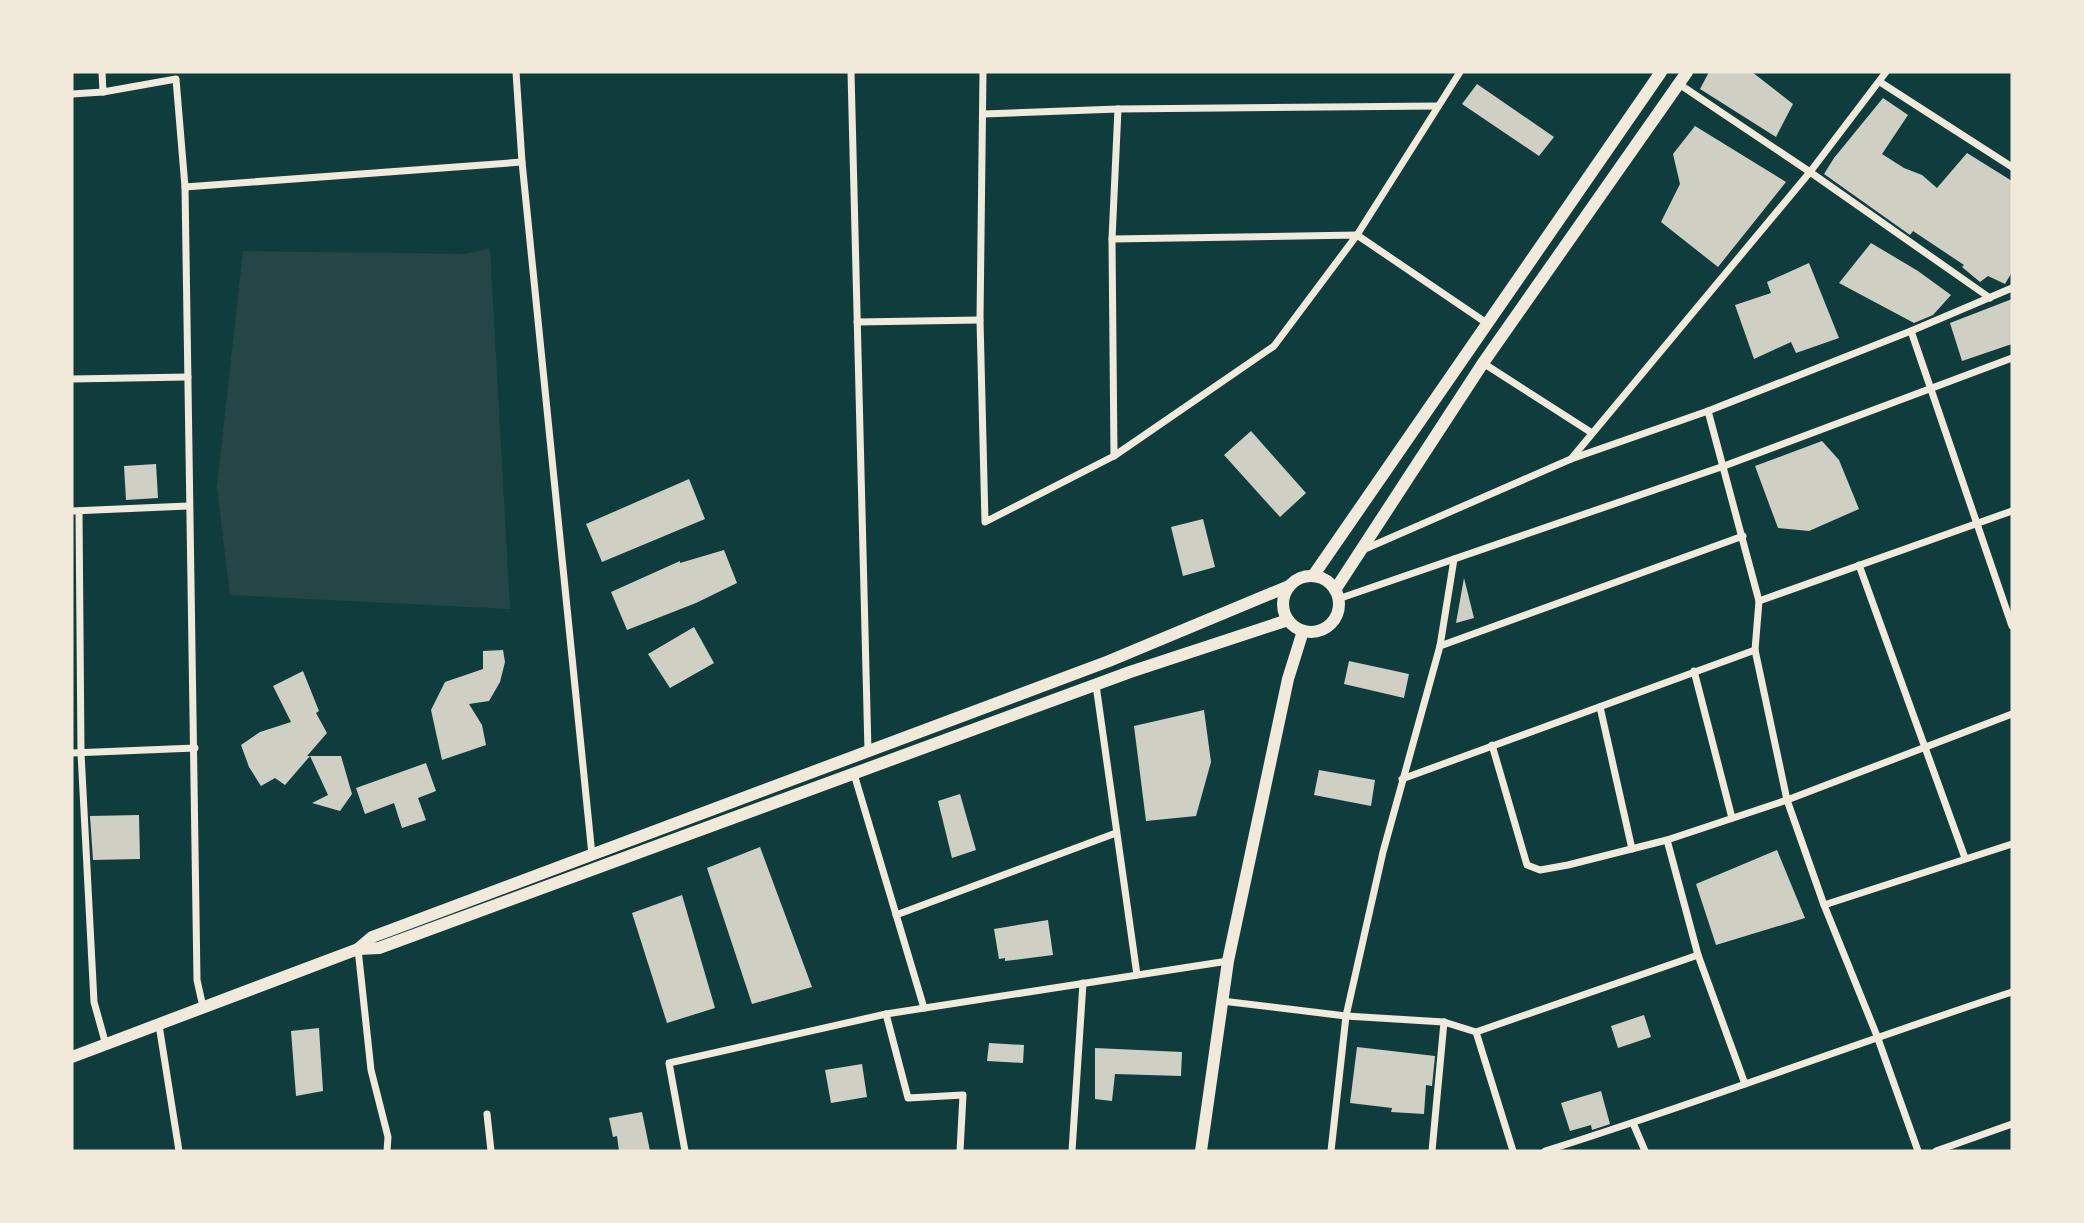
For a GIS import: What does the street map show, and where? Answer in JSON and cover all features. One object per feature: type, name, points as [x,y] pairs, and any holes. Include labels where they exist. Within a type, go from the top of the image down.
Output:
[{"type":"main road","points":[[1313,576],[1661,72]]},
{"type":"main road","points":[[1289,586],[1282,603],[1288,620],[1294,627],[1312,632],[1330,625],[1335,617],[1337,595],[1483,363],[1687,72]]},
{"type":"main road","points":[[358,949],[372,937],[1110,661],[1289,586],[1296,580],[1313,576],[1330,583],[1337,595]]},
{"type":"main road","points":[[72,1057],[358,949],[379,948],[1096,685],[1288,620]]},
{"type":"main road","points":[[1201,1151],[1228,961],[1288,679],[1303,631]]},
{"type":"street","points":[[102,72],[103,92]]},
{"type":"street","points":[[516,72],[522,162],[593,856]]},
{"type":"street","points":[[851,72],[868,751]]},
{"type":"street","points":[[984,72],[980,320],[985,522],[1114,456],[1274,346],[1357,235],[1460,72]]},
{"type":"street","points":[[1571,459],[1810,172],[1886,72]]},
{"type":"street","points":[[72,94],[103,92],[176,79],[185,187],[197,980],[203,1007]]},
{"type":"street","points":[[1880,82],[2012,167]]},
{"type":"street","points":[[1679,84],[1990,298]]},
{"type":"street","points":[[984,114],[1118,109],[1438,106]]},
{"type":"street","points":[[1114,456],[1112,239],[1118,109]]},
{"type":"street","points":[[185,187],[522,162]]},
{"type":"street","points":[[1112,239],[1357,235],[1488,324]]},
{"type":"street","points":[[1364,550],[1571,459],[1708,411],[2012,288]]},
{"type":"street","points":[[857,323],[980,320]]},
{"type":"street","points":[[1911,331],[2012,626]]},
{"type":"street","points":[[1337,595],[1454,559],[1724,466],[2012,358]]},
{"type":"street","points":[[1483,363],[1592,433]]},
{"type":"street","points":[[72,379],[188,377]]},
{"type":"street","points":[[1708,411],[1759,601],[1755,649],[1787,800],[1918,1151]]},
{"type":"street","points":[[106,1045],[94,1002],[81,753],[75,511],[188,506]]},
{"type":"street","points":[[1759,601],[2012,511]]},
{"type":"street","points":[[1440,646],[1743,537]]},
{"type":"street","points":[[1331,1151],[1346,1016],[1383,852],[1440,646],[1454,559]]},
{"type":"street","points":[[1858,565],[1965,858]]},
{"type":"street","points":[[1402,779],[1755,649]]},
{"type":"street","points":[[1694,671],[1732,818]]},
{"type":"street","points":[[1096,685],[1136,975]]},
{"type":"street","points":[[1600,707],[1632,849]]},
{"type":"street","points":[[1492,745],[1527,865],[1540,870],[1667,840],[1787,800],[2012,714]]},
{"type":"street","points":[[72,753],[195,748]]},
{"type":"street","points":[[854,774],[923,1008]]},
{"type":"street","points":[[896,915],[1116,833]]},
{"type":"street","points":[[1667,840],[1698,955],[1745,1084]]},
{"type":"street","points":[[1824,905],[2012,844]]},
{"type":"street","points":[[358,949],[371,1070],[388,1137],[387,1151]]},
{"type":"street","points":[[1222,1001],[1346,1016],[1444,1022],[1476,1032],[1698,955]]},
{"type":"street","points":[[685,1151],[668,1063],[886,1014],[1228,961]]},
{"type":"street","points":[[1072,1151],[1083,983]]},
{"type":"street","points":[[1545,1151],[1633,1124],[1877,1036],[2012,992]]},
{"type":"street","points":[[886,1014],[908,1098],[963,1096],[960,1151]]},
{"type":"street","points":[[1432,1151],[1444,1022]]},
{"type":"street","points":[[159,1025],[180,1151]]},
{"type":"street","points":[[1476,1032],[1513,1151]]},
{"type":"street","points":[[487,1114],[491,1151]]},
{"type":"street","points":[[1633,1124],[1644,1151]]},
{"type":"street","points":[[1936,1151],[2012,1125]]},
{"type":"shaded area","points":[[490,248],[510,609],[230,595],[217,487],[243,251],[466,254]]},
{"type":"building","points":[[1709,72],[1752,72],[1793,104],[1776,137],[1700,89]]},
{"type":"building","points":[[1477,84],[1554,137],[1539,156],[1462,104]]},
{"type":"building","points":[[1883,98],[1908,115],[1882,154],[1904,168],[1922,175],[1937,188],[1967,153],[2012,181],[2012,272],[2005,284],[1988,276],[1980,282],[1962,267],[1964,265],[1913,231],[1910,235],[1824,174]]},
{"type":"building","points":[[1695,126],[1786,182],[1718,267],[1661,222],[1680,184],[1673,154]]},
{"type":"building","points":[[1871,243],[1918,271],[1951,295],[1933,315],[1914,323],[1839,283]]},
{"type":"building","points":[[1809,263],[1839,338],[1796,353],[1791,342],[1754,359],[1735,305],[1771,293],[1767,282]]},
{"type":"building","points":[[2012,299],[2012,344],[1962,361],[1950,323]]},
{"type":"building","points":[[1251,431],[1306,493],[1280,517],[1224,455]]},
{"type":"building","points":[[1822,441],[1839,460],[1859,509],[1809,531],[1778,528],[1755,466]]},
{"type":"building","points":[[156,464],[158,498],[126,500],[124,466]]},
{"type":"building","points":[[689,479],[705,519],[602,562],[586,524]]},
{"type":"building","points":[[1203,519],[1215,567],[1183,576],[1171,527]]},
{"type":"building","points":[[724,550],[737,583],[696,603],[627,630],[611,592],[680,561]]},
{"type":"building","points":[[1464,578],[1474,618],[1456,623]]},
{"type":"building","points":[[694,627],[714,663],[670,688],[648,654]]},
{"type":"building","points":[[503,650],[505,662],[500,682],[489,701],[469,704],[482,725],[486,745],[442,760],[431,710],[445,682],[483,669],[483,651]]},
{"type":"building","points":[[1349,661],[1409,674],[1404,698],[1344,684]]},
{"type":"building","points":[[303,671],[319,711],[316,713],[327,733],[285,785],[275,778],[261,786],[249,767],[241,745],[260,732],[291,722],[273,686]]},
{"type":"building","points":[[1204,710],[1211,762],[1196,816],[1146,821],[1134,726]]},
{"type":"building","points":[[310,756],[341,756],[352,794],[340,811],[312,803],[328,795]]},
{"type":"building","points":[[426,763],[436,791],[418,798],[426,820],[402,828],[394,803],[365,814],[356,788]]},
{"type":"building","points":[[1319,770],[1375,780],[1371,806],[1314,795]]},
{"type":"building","points":[[960,794],[976,850],[952,858],[938,801]]},
{"type":"building","points":[[139,815],[140,859],[93,860],[90,816]]},
{"type":"building","points":[[760,847],[812,987],[752,1004],[707,868]]},
{"type":"building","points":[[1777,850],[1805,918],[1716,945],[1696,884]]},
{"type":"building","points":[[682,895],[715,1008],[667,1023],[632,913]]},
{"type":"building","points":[[1048,920],[1053,955],[1005,961],[1005,958],[999,959],[994,929]]},
{"type":"building","points":[[1644,1015],[1651,1037],[1618,1048],[1611,1026]]},
{"type":"building","points":[[319,1028],[323,1091],[296,1096],[291,1031]]},
{"type":"building","points":[[989,1043],[1024,1045],[1023,1063],[987,1061]]},
{"type":"building","points":[[1357,1047],[1435,1056],[1432,1086],[1426,1085],[1424,1114],[1391,1112],[1392,1108],[1350,1103]]},
{"type":"building","points":[[1095,1048],[1182,1052],[1181,1076],[1115,1074],[1112,1101],[1095,1099]]},
{"type":"building","points":[[862,1064],[867,1097],[831,1103],[825,1070]]},
{"type":"building","points":[[1601,1091],[1610,1124],[1592,1130],[1591,1125],[1570,1131],[1561,1103]]},
{"type":"building","points":[[642,1112],[650,1151],[619,1151],[617,1136],[613,1137],[609,1118]]}]
